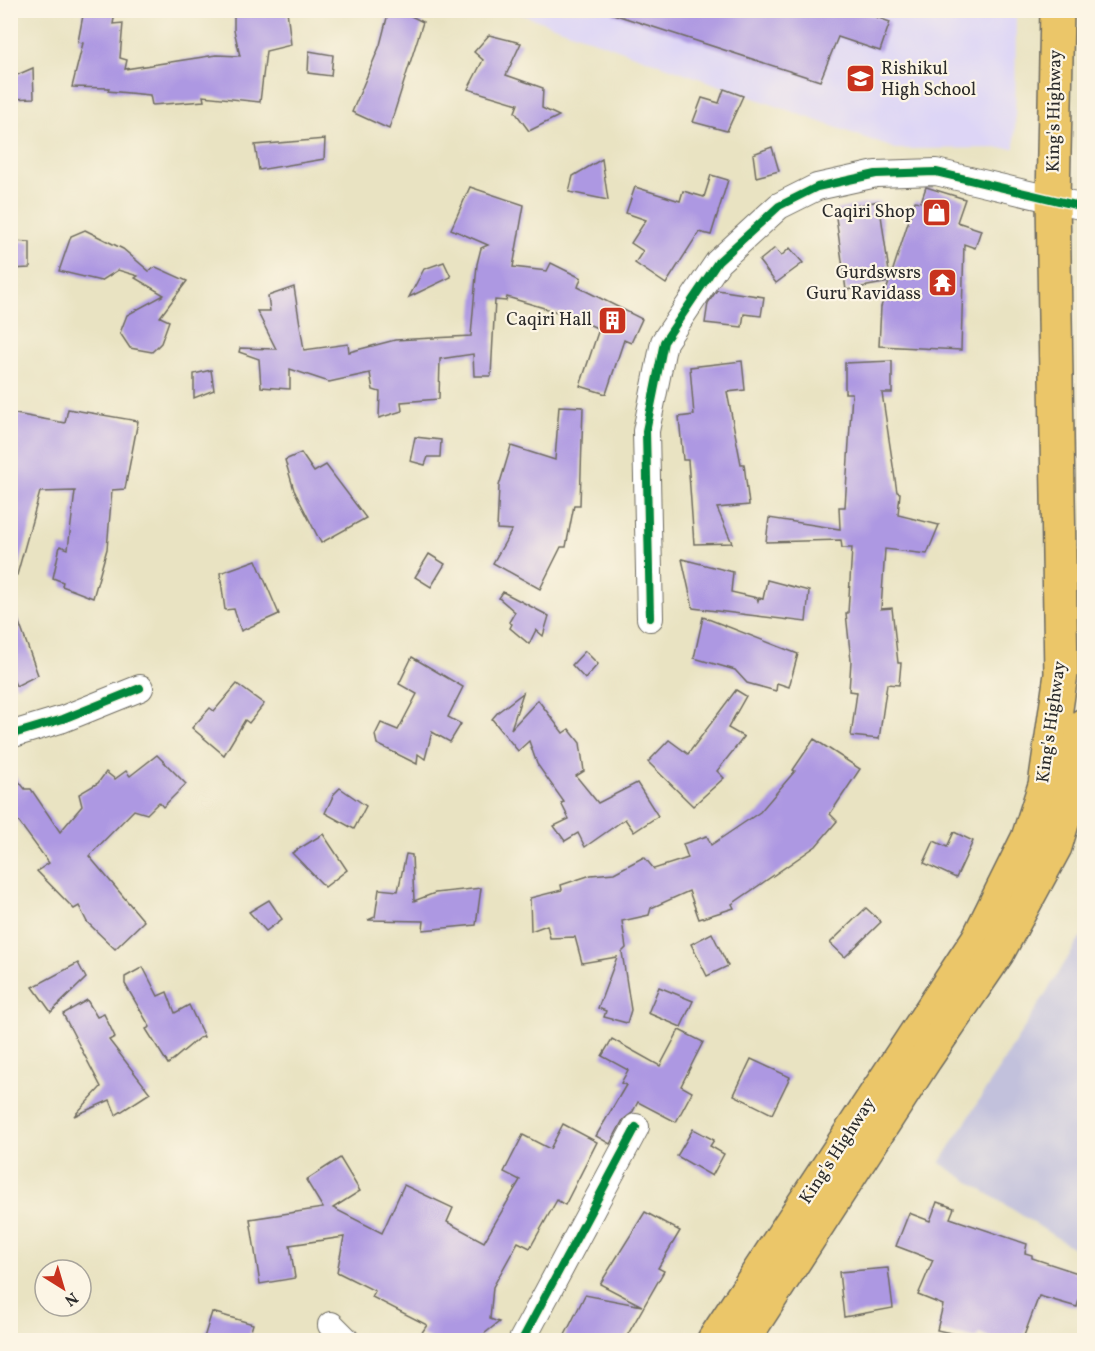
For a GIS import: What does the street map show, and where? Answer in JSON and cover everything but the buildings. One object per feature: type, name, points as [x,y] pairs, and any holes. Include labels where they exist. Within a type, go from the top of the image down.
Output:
[{"type":"highway","name":"King's Highway","points":[[714,1341],[978,939],[1028,838],[1045,785],[1061,674],[1053,199],[1057,10]]},
{"type":"highway","name":"King's Highway","points":[[743,1341],[925,1059],[998,952],[1054,847],[1071,793],[1084,725]]},
{"type":"street","points":[[650,618],[646,431],[664,342],[718,262],[779,206],[817,187],[876,174],[936,172],[1084,207]]},
{"type":"street","points":[[10,735],[63,719],[140,688]]},
{"type":"street","points":[[522,1341],[636,1127]]},
{"type":"shaded area","name":"Rishikul High School","points":[[512,11],[1016,11],[1015,148],[896,149]]},
{"type":"shaded area","points":[[1084,932],[1084,1255],[940,1163]]},
{"type":"cycle path","points":[[650,618],[646,431],[664,342],[718,262],[779,206],[817,187],[876,174],[936,172],[1084,207]]},
{"type":"cycle path","points":[[10,735],[63,719],[140,688]]},
{"type":"cycle path","points":[[522,1340],[636,1127]]},
{"type":"place","name":"Rishikul High School","points":[[860,79]]},
{"type":"place","name":"Caqiri Shop","points":[[936,212]]},
{"type":"place","name":"Gurdswsrs Guru Ravidass","points":[[942,283]]},
{"type":"place","name":"Caqiri Hall","points":[[613,320]]}]
